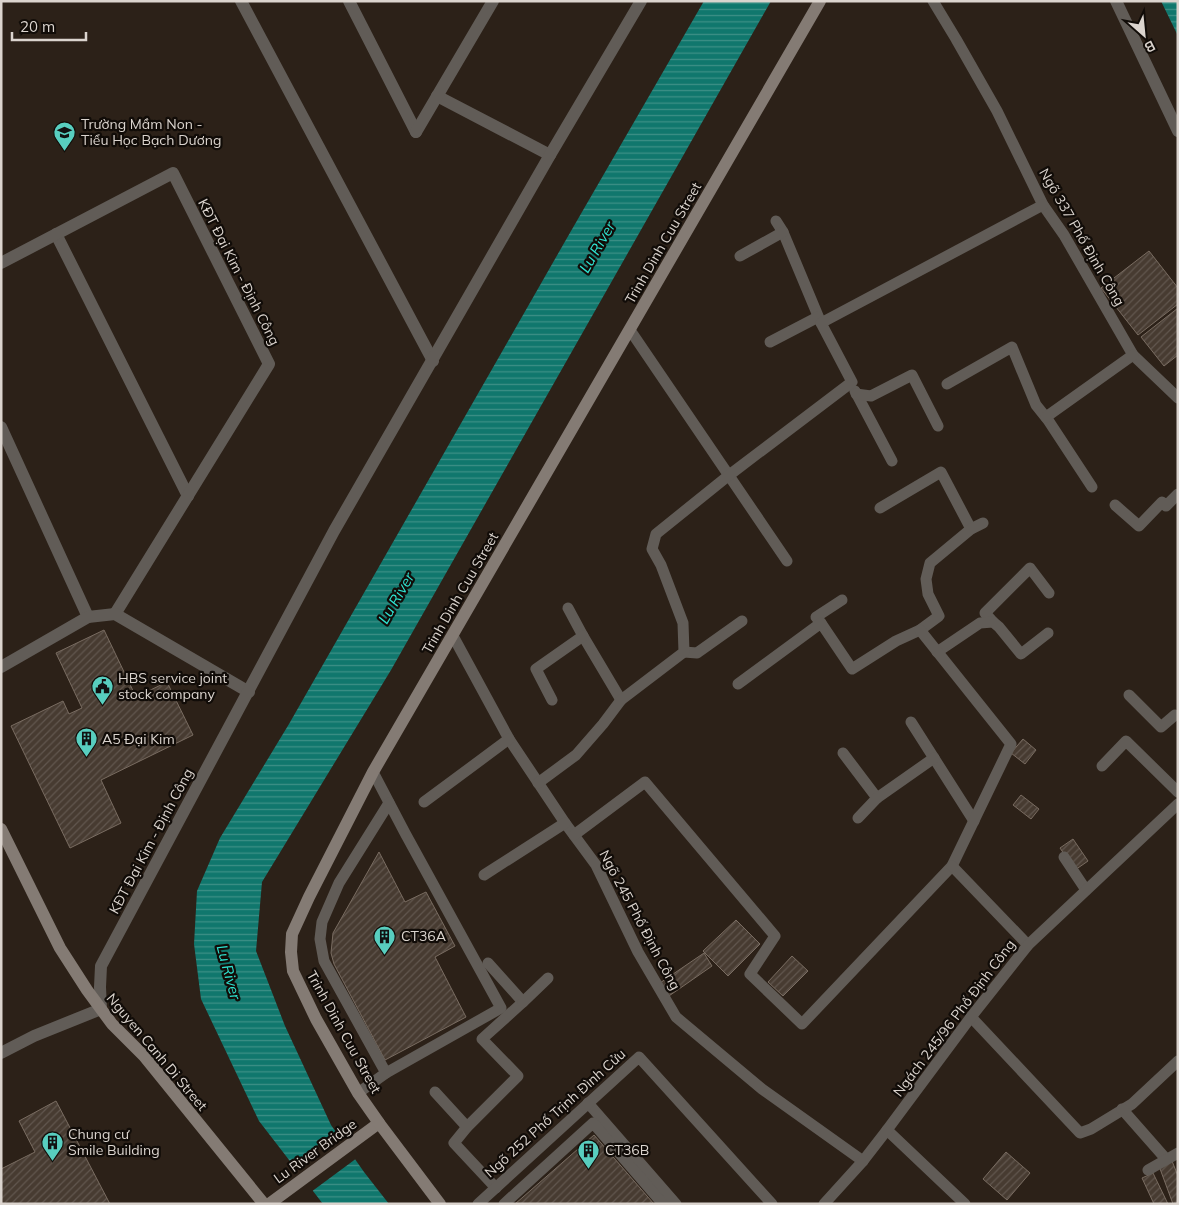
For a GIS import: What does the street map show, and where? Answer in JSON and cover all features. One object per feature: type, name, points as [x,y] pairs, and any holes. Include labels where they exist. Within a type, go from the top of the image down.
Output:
[{"type":"main road","name":"Trinh Dinh Cuu Street","points":[[440,1204],[358,1093],[316,1019],[293,971],[292,934],[308,897],[373,772],[820,1]]},
{"type":"main road","name":"Nguyen Canh Di Street","points":[[1,829],[60,948],[87,990],[112,1024],[144,1056],[264,1204]]},
{"type":"main road","name":"Lu River Bridge","points":[[269,1204],[379,1123]]},
{"type":"street","points":[[241,1],[432,361]]},
{"type":"street","points":[[349,1],[416,132],[494,1]]},
{"type":"street","name":"KĐT Đại Kim - Định Công","points":[[102,1009],[101,966],[334,531],[550,155],[641,1]]},
{"type":"street","points":[[1116,1],[1178,131]]},
{"type":"street","points":[[437,96],[550,155]]},
{"type":"street","name":"KĐT Đại Kim - Định Công","points":[[1,263],[173,173],[269,364],[115,614]]},
{"type":"street","points":[[56,234],[188,496]]},
{"type":"street","points":[[1,427],[88,617]]},
{"type":"street","points":[[1,667],[88,617],[115,614],[249,692]]},
{"type":"street","points":[[1,1053],[34,1036],[102,1009]]},
{"type":"lane","name":"Ngõ 337 Phố Định Công","points":[[933,1],[997,111],[1043,205],[1064,235],[1133,355],[1178,398]]},
{"type":"lane","points":[[770,342],[820,320],[1043,205]]},
{"type":"lane","points":[[776,221],[783,232],[820,320],[852,382],[856,394],[892,460]]},
{"type":"lane","points":[[740,256],[783,232]]},
{"type":"lane","points":[[630,330],[787,562]]},
{"type":"lane","points":[[947,384],[1012,347],[1036,405],[1092,487]]},
{"type":"lane","points":[[1046,417],[1133,355]]},
{"type":"lane","points":[[856,394],[871,396],[912,376],[938,426]]},
{"type":"lane","points":[[684,652],[683,623],[661,565],[652,549],[656,534],[728,476],[852,382]]},
{"type":"lane","points":[[880,508],[941,472],[971,529]]},
{"type":"lane","points":[[1115,505],[1139,526],[1162,502],[1166,506],[1178,494]]},
{"type":"lane","points":[[842,600],[816,617],[852,670],[896,641],[920,630],[939,616],[928,594],[926,579],[930,563],[971,529],[983,523]]},
{"type":"lane","points":[[1048,633],[1021,654],[1000,627],[985,613],[1030,568],[1049,593]]},
{"type":"lane","points":[[568,608],[621,700]]},
{"type":"lane","points":[[538,783],[576,755],[621,700],[684,652],[697,653],[742,621]]},
{"type":"lane","points":[[937,652],[980,624],[993,622]]},
{"type":"lane","points":[[738,684],[820,623]]},
{"type":"lane","points":[[574,835],[646,782],[775,936],[750,974],[802,1024],[952,866],[1011,744],[920,630]]},
{"type":"lane","name":"Ngõ 245 Phố Định Công","points":[[453,636],[509,739],[565,823],[596,865],[638,952],[676,1017],[762,1089],[863,1161]]},
{"type":"lane","points":[[552,700],[536,668],[583,636]]},
{"type":"lane","points":[[1130,694],[1161,727],[1172,718],[1178,730]]},
{"type":"lane","points":[[911,722],[974,821]]},
{"type":"lane","points":[[424,802],[509,739]]},
{"type":"lane","points":[[1102,766],[1126,741],[1178,792]]},
{"type":"lane","points":[[843,753],[878,798]]},
{"type":"lane","points":[[858,818],[878,798],[934,758]]},
{"type":"lane","points":[[358,1093],[386,1073],[501,1008],[373,772]]},
{"type":"lane","points":[[386,1073],[324,961],[320,939],[322,922],[339,883],[389,803]]},
{"type":"lane","name":"Ngách 245/96 Phố Định Công","points":[[888,1130],[970,1017],[1028,946],[1178,804]]},
{"type":"lane","points":[[484,875],[565,823]]},
{"type":"lane","points":[[1064,857],[1086,890]]},
{"type":"lane","points":[[952,866],[1028,946]]},
{"type":"lane","points":[[488,963],[523,1002]]},
{"type":"lane","points":[[496,1188],[454,1143],[467,1127],[518,1076],[482,1038],[548,978]]},
{"type":"lane","points":[[970,1017],[1080,1133],[1091,1129],[1132,1104],[1178,1061]]},
{"type":"lane","name":"Ngõ 252 Phố Trịnh Đình Cửu","points":[[478,1204],[640,1056],[772,1204]]},
{"type":"lane","points":[[435,1092],[467,1127]]},
{"type":"lane","points":[[588,1103],[676,1204]]},
{"type":"lane","points":[[1122,1109],[1166,1159]]},
{"type":"lane","points":[[504,1204],[593,1123],[663,1204]]},
{"type":"lane","points":[[824,1204],[888,1130],[965,1204]]},
{"type":"lane","points":[[1148,1170],[1178,1153]]},
{"type":"lane","points":[[947,1204],[956,1195]]},
{"type":"water","name":"Lu River","points":[[704,1],[771,1],[391,670],[262,882],[256,951],[285,1026],[331,1125],[389,1204],[323,1204],[259,1121],[201,999],[194,944],[197,891],[220,838],[289,724]]},
{"type":"water","points":[[1161,1],[1178,1],[1178,36]]},
{"type":"pier","points":[[338,1130],[357,1158],[311,1192],[290,1166]]},
{"type":"building","points":[[1149,251],[1178,288],[1178,304],[1138,335],[1101,288]]},
{"type":"building","points":[[1178,308],[1178,355],[1164,366],[1141,337]]},
{"type":"building","name":"A5 Đại Kim","points":[[104,630],[136,697],[167,682],[193,735],[101,780],[121,823],[70,848],[11,726],[63,701],[69,714],[82,708],[56,653]]},
{"type":"building","points":[[1023,739],[1036,750],[1025,764],[1011,753]]},
{"type":"building","points":[[1021,795],[1039,809],[1031,819],[1013,805]]},
{"type":"building","points":[[1073,839],[1088,861],[1075,870],[1060,848]]},
{"type":"building","name":"CT36A","points":[[379,852],[405,902],[426,892],[455,946],[435,957],[466,1017],[385,1060],[334,964],[331,953],[333,933]]},
{"type":"building","points":[[736,920],[760,944],[728,976],[703,951]]},
{"type":"building","points":[[704,953],[712,966],[666,998],[657,985]]},
{"type":"building","points":[[792,956],[808,971],[783,996],[768,982]]},
{"type":"building","name":"Chung cư Smile Building","points":[[56,1101],[110,1204],[1,1204],[1,1169],[35,1152],[19,1121]]},
{"type":"building","name":"CT36B","points":[[594,1135],[654,1204],[515,1204]]},
{"type":"building","points":[[1006,1152],[1030,1173],[1007,1200],[983,1179]]},
{"type":"building","points":[[1172,1161],[1178,1176],[1178,1202],[1173,1204],[1159,1166]]},
{"type":"building","points":[[1153,1173],[1168,1204],[1154,1204],[1142,1178]]},
{"type":"place","name":"Trường Mầm Non - Tiểu Học Bạch Dương","points":[[65,151]]},
{"type":"place","name":"HBS service joint stock company","points":[[102,705]]},
{"type":"place","name":"A5 Đại Kim","points":[[86,758]]},
{"type":"place","name":"CT36A","points":[[385,955]]},
{"type":"place","name":"Chung cư Smile Building","points":[[52,1161]]},
{"type":"place","name":"CT36B","points":[[589,1169]]}]
